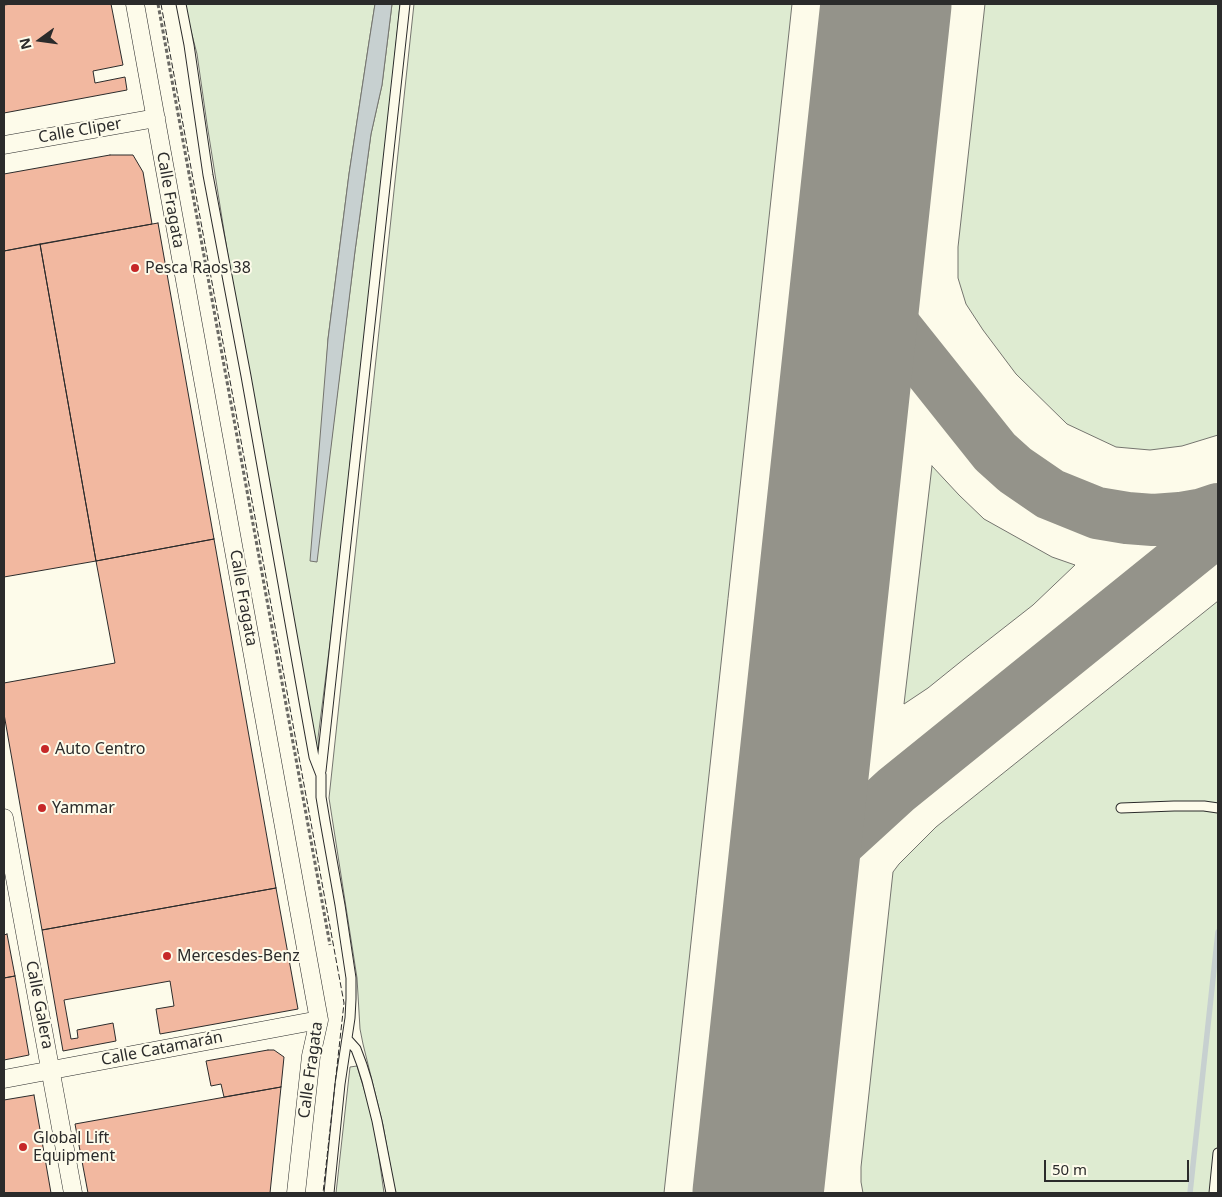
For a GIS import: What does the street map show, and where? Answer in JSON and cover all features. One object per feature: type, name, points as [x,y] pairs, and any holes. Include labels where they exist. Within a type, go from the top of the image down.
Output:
[{"type":"street","name":"Calle Fragata","points":[[135,4],[319,1020],[311,1056],[296,1193]]},
{"type":"street","name":"Calle Cliper","points":[[4,145],[156,118]]},
{"type":"street","name":"Calle Galera","points":[[4,818],[73,1193]]},
{"type":"street","name":"Calle Catamarán","points":[[4,1079],[319,1020]]},
{"type":"lane","points":[[181,4],[189,45],[208,175],[314,757],[321,775]]},
{"type":"lane","points":[[329,1193],[340,1084],[352,998],[351,978],[340,905],[321,797],[321,775],[405,4]]},
{"type":"lane","points":[[1121,808],[1204,806],[1218,808]]},
{"type":"lane","points":[[347,1039],[360,1057],[373,1100],[391,1193]]},
{"type":"lane","points":[[1214,1193],[1218,1153]]},
{"type":"green space","points":[[184,4],[375,4],[349,174],[328,339],[316,562],[371,134],[382,85],[392,4],[400,4],[377,237],[318,738],[319,749],[317,751],[228,256],[197,54]]},
{"type":"green space","points":[[414,4],[792,4],[664,1193],[395,1193],[383,1125],[363,1044],[360,1029],[357,978],[329,798]]},
{"type":"green space","points":[[985,4],[1218,4],[1218,435],[1182,446],[1150,450],[1116,447],[1067,424],[1016,374],[966,304],[958,278],[958,247]]},
{"type":"green space","points":[[932,466],[984,519],[1052,557],[1075,565],[1033,605],[928,688],[904,704]]},
{"type":"green space","points":[[1218,601],[1218,1193],[863,1193],[861,1167],[893,872],[936,827]]},
{"type":"green space","points":[[357,1066],[374,1122],[384,1193],[336,1193],[350,1067]]},
{"type":"shaded area","points":[[375,4],[392,4],[382,85],[371,134],[355,251],[317,562],[310,561],[328,339],[349,174]]},
{"type":"building","points":[[111,4],[123,65],[93,71],[95,83],[125,77],[127,90],[4,113],[4,5]]},
{"type":"building","points":[[110,155],[133,155],[143,172],[152,224],[4,251],[4,174]]},
{"type":"building","points":[[158,223],[214,539],[96,561],[40,244]]},
{"type":"building","points":[[40,244],[96,561],[4,577],[4,251]]},
{"type":"building","points":[[214,539],[276,888],[42,930],[4,714],[4,683],[115,663],[96,561]]},
{"type":"building","name":"Mercesdes-Benz","points":[[276,888],[298,1009],[160,1034],[156,1009],[174,1006],[170,981],[64,1000],[71,1039],[78,1038],[77,1030],[113,1023],[116,1041],[63,1051],[42,930]]},
{"type":"building","points":[[7,934],[15,976],[4,978],[4,935]]},
{"type":"building","points":[[15,976],[29,1055],[4,1060],[4,978]]},
{"type":"building","points":[[274,1050],[284,1057],[281,1087],[224,1097],[221,1084],[211,1086],[206,1061]]},
{"type":"building","points":[[281,1087],[270,1193],[88,1193],[75,1124]]},
{"type":"building","name":"Global Lift Equipment","points":[[34,1095],[51,1193],[4,1193],[4,1100]]},
{"type":"waterway","points":[[1190,1193],[1218,932]]},
{"type":"taxiway","points":[[857,279],[995,452],[1015,470],[1050,494],[1097,513],[1127,518],[1153,520],[1180,518],[1218,509]]},
{"type":"taxiway","points":[[791,886],[896,790],[1218,530]]},
{"type":"runway","points":[[758,1193],[886,4]]},
{"type":"fence","points":[[161,4],[344,1003],[323,1193]]},
{"type":"place","name":"Pesca Raos 38","points":[[135,268]]},
{"type":"place","name":"Auto Centro","points":[[45,749]]},
{"type":"place","name":"Yammar","points":[[42,808]]},
{"type":"place","name":"Mercesdes-Benz","points":[[167,956]]},
{"type":"place","name":"Global Lift Equipment","points":[[23,1147]]}]
